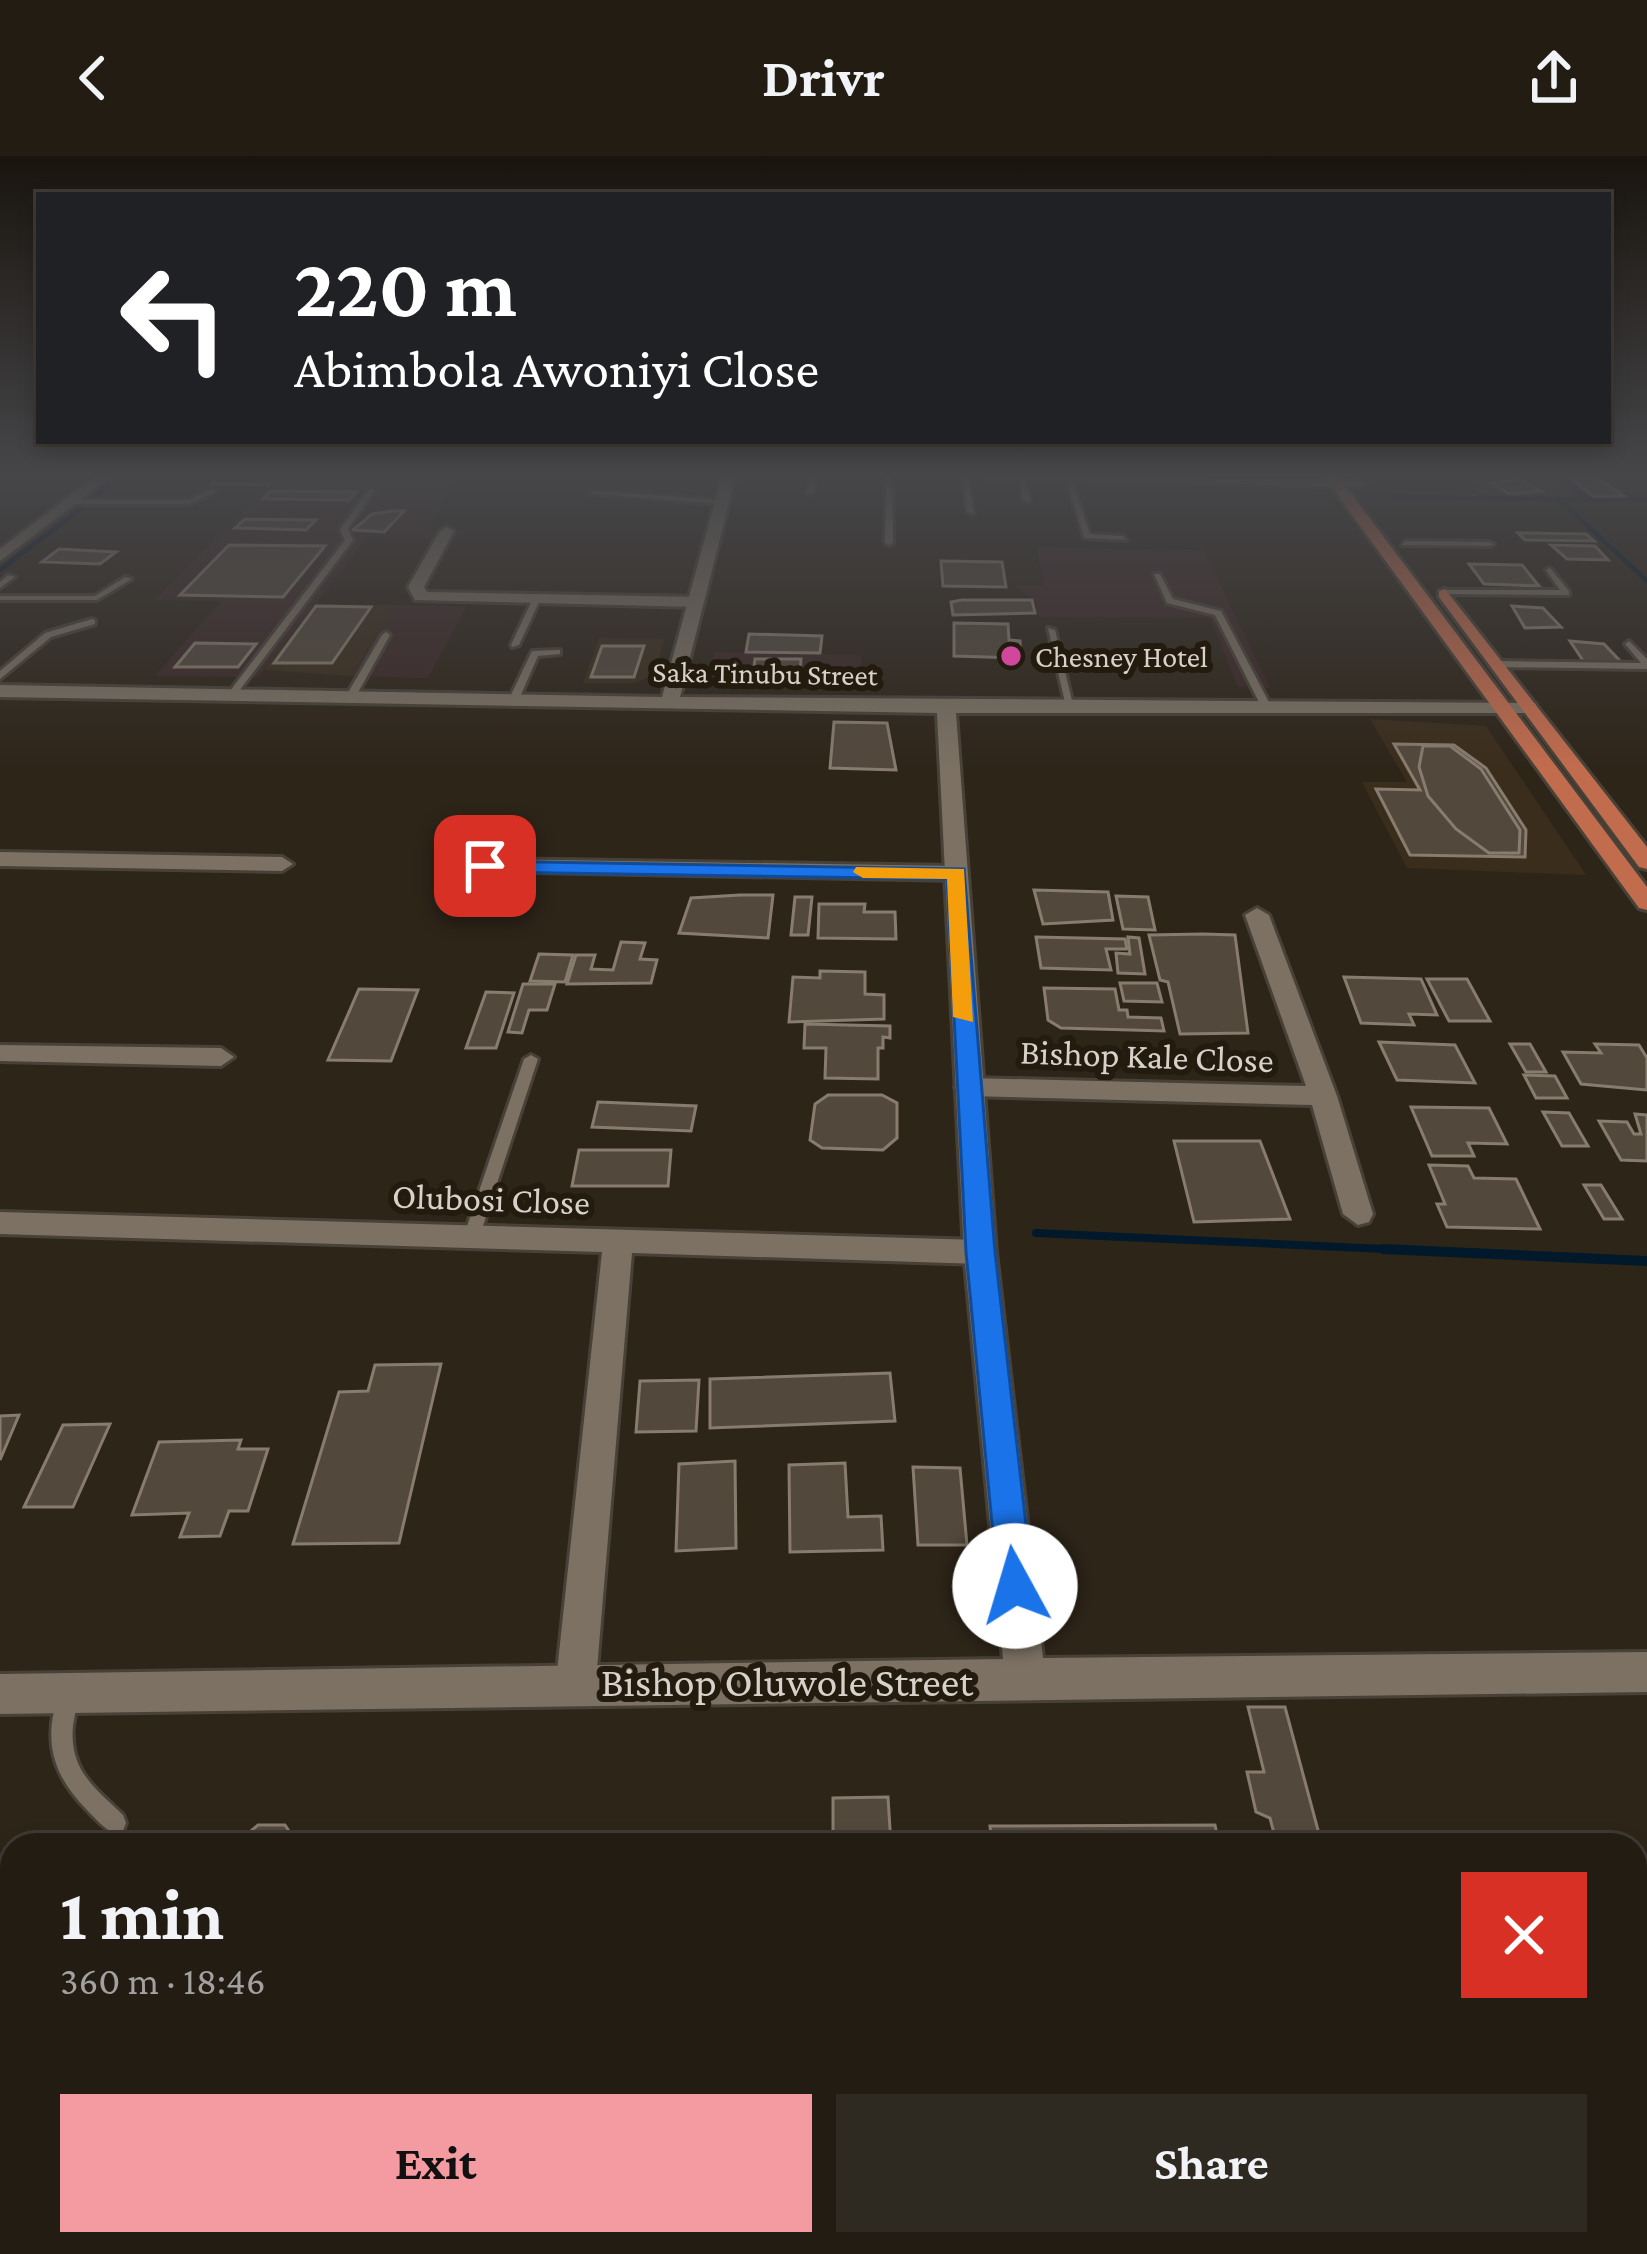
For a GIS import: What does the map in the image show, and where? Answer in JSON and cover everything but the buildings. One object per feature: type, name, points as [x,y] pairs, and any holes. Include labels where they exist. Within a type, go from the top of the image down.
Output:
[{"type":"main road","points":[[1409,573],[1647,903]]},
{"type":"main road","points":[[1428,573],[1645,857]]},
{"type":"street","points":[[426,573],[416,594],[696,602]]},
{"type":"street","points":[[670,700],[704,573]]},
{"type":"street","name":"Saka Tinubu Street","points":[[5,696],[232,693],[1268,710],[1528,707]]},
{"type":"street","points":[[946,707],[980,1252],[1025,1682]]},
{"type":"street","points":[[0,859],[282,863]]},
{"type":"street","points":[[485,866],[957,873]]},
{"type":"street","name":"Bishop Kale Close","points":[[1257,915],[1324,1096],[1358,1214]]},
{"type":"street","points":[[0,1053],[221,1057]]},
{"type":"street","name":"Bishop Kale Close","points":[[969,1087],[1324,1096]]},
{"type":"street","name":"Olubosi Close","points":[[0,1223],[980,1252]]},
{"type":"street","points":[[576,1681],[618,1243]]},
{"type":"street","name":"Bishop Oluwole Street","points":[[0,1694],[576,1681],[1025,1682],[1647,1672]]},
{"type":"lane","points":[[232,693],[324,573]]},
{"type":"lane","points":[[1443,592],[1566,593],[1552,573]]},
{"type":"lane","points":[[1157,575],[1170,601],[1218,613],[1268,710]]},
{"type":"lane","points":[[0,586],[11,577]]},
{"type":"lane","points":[[0,598],[97,598],[128,579]]},
{"type":"lane","points":[[515,645],[536,600]]},
{"type":"lane","points":[[0,676],[48,635],[92,622]]},
{"type":"lane","points":[[1051,630],[1071,707]]},
{"type":"lane","points":[[351,696],[386,635]]},
{"type":"lane","points":[[1629,644],[1647,666]]},
{"type":"lane","points":[[514,699],[535,653],[557,652]]},
{"type":"lane","points":[[1496,664],[1647,666]]},
{"type":"lane","points":[[471,1238],[531,1059]]},
{"type":"lane","points":[[69,1692],[59,1742],[63,1770],[115,1823]]},
{"type":"shaded area","points":[[182,573],[339,573],[259,677],[155,676],[221,601],[154,600]]},
{"type":"shaded area","points":[[1041,573],[1215,573],[1270,688],[1238,687],[1210,618],[1039,617],[1035,600],[1013,585],[1044,586]]},
{"type":"shaded area","points":[[317,604],[395,605],[350,676],[264,670]]},
{"type":"shaded area","points":[[395,605],[467,606],[428,678],[350,676]]},
{"type":"shaded area","points":[[599,638],[664,639],[655,674],[634,683],[583,683]]},
{"type":"shaded area","points":[[714,652],[861,655],[861,684],[715,682],[709,677]]},
{"type":"shaded area","points":[[1370,719],[1486,726],[1586,875],[1407,868],[1362,782],[1407,782]]},
{"type":"waterway","points":[[1638,573],[1647,581]]},
{"type":"waterway","points":[[1036,1233],[1449,1252]]},
{"type":"waterway","points":[[1383,1249],[1449,1252]]},
{"type":"waterway","points":[[1449,1252],[1647,1261]]},
{"type":"slow traffic","points":[[863,872],[957,873],[965,1017]]},
{"type":"place","name":"Chesney Hotel","points":[[1011,656]]},
{"type":"route","points":[[485,866],[957,873],[980,1252],[1015,1586]]}]
